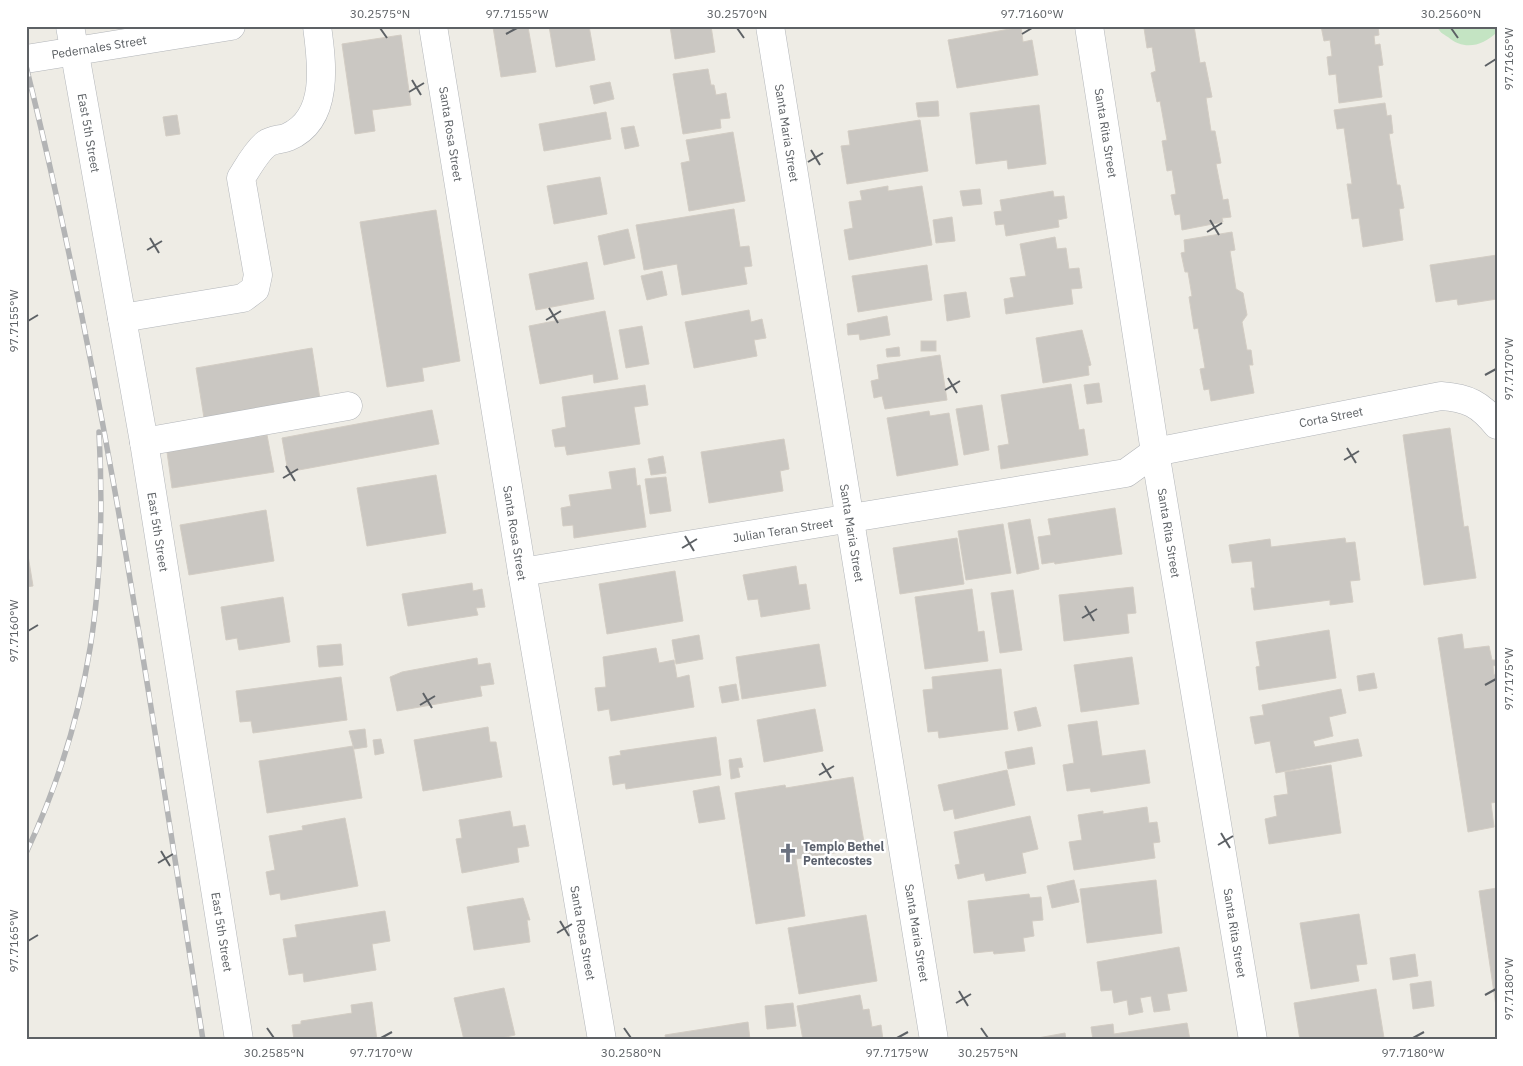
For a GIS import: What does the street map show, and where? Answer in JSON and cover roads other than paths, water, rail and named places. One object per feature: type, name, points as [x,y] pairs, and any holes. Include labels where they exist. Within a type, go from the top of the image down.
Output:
[{"type":"street","name":"Pedernales Street","points":[[26,59],[72,38],[231,26]]},
{"type":"street","points":[[122,318],[243,298],[255,289],[258,275],[241,178],[266,144],[288,137],[299,130],[318,103],[321,79],[317,26]]},
{"type":"street","name":"Santa Rosa Street","points":[[433,26],[522,572],[602,1040]]},
{"type":"street","name":"Santa Maria Street","points":[[770,26],[934,1040]]},
{"type":"street","name":"Santa Rita Street","points":[[1090,26],[1155,452],[1253,1040]]},
{"type":"street","name":"East 5th Street","points":[[72,38],[144,442],[239,1040]]},
{"type":"street","name":"Corta Street","points":[[1155,452],[1441,396],[1461,397],[1484,409],[1497,425]]},
{"type":"street","points":[[144,442],[348,406]]},
{"type":"street","name":"Julian Teran Street","points":[[522,572],[850,520],[1126,473],[1155,452]]},
{"type":"railway","points":[[26,66],[54,187],[104,429],[146,673],[203,1040]]},
{"type":"railway","points":[[26,853],[48,801],[66,750],[80,698],[90,647],[97,595],[100,542],[99,432]]},
{"type":"place","name":"Templo Bethel Pentecostes","points":[[788,853]]}]
